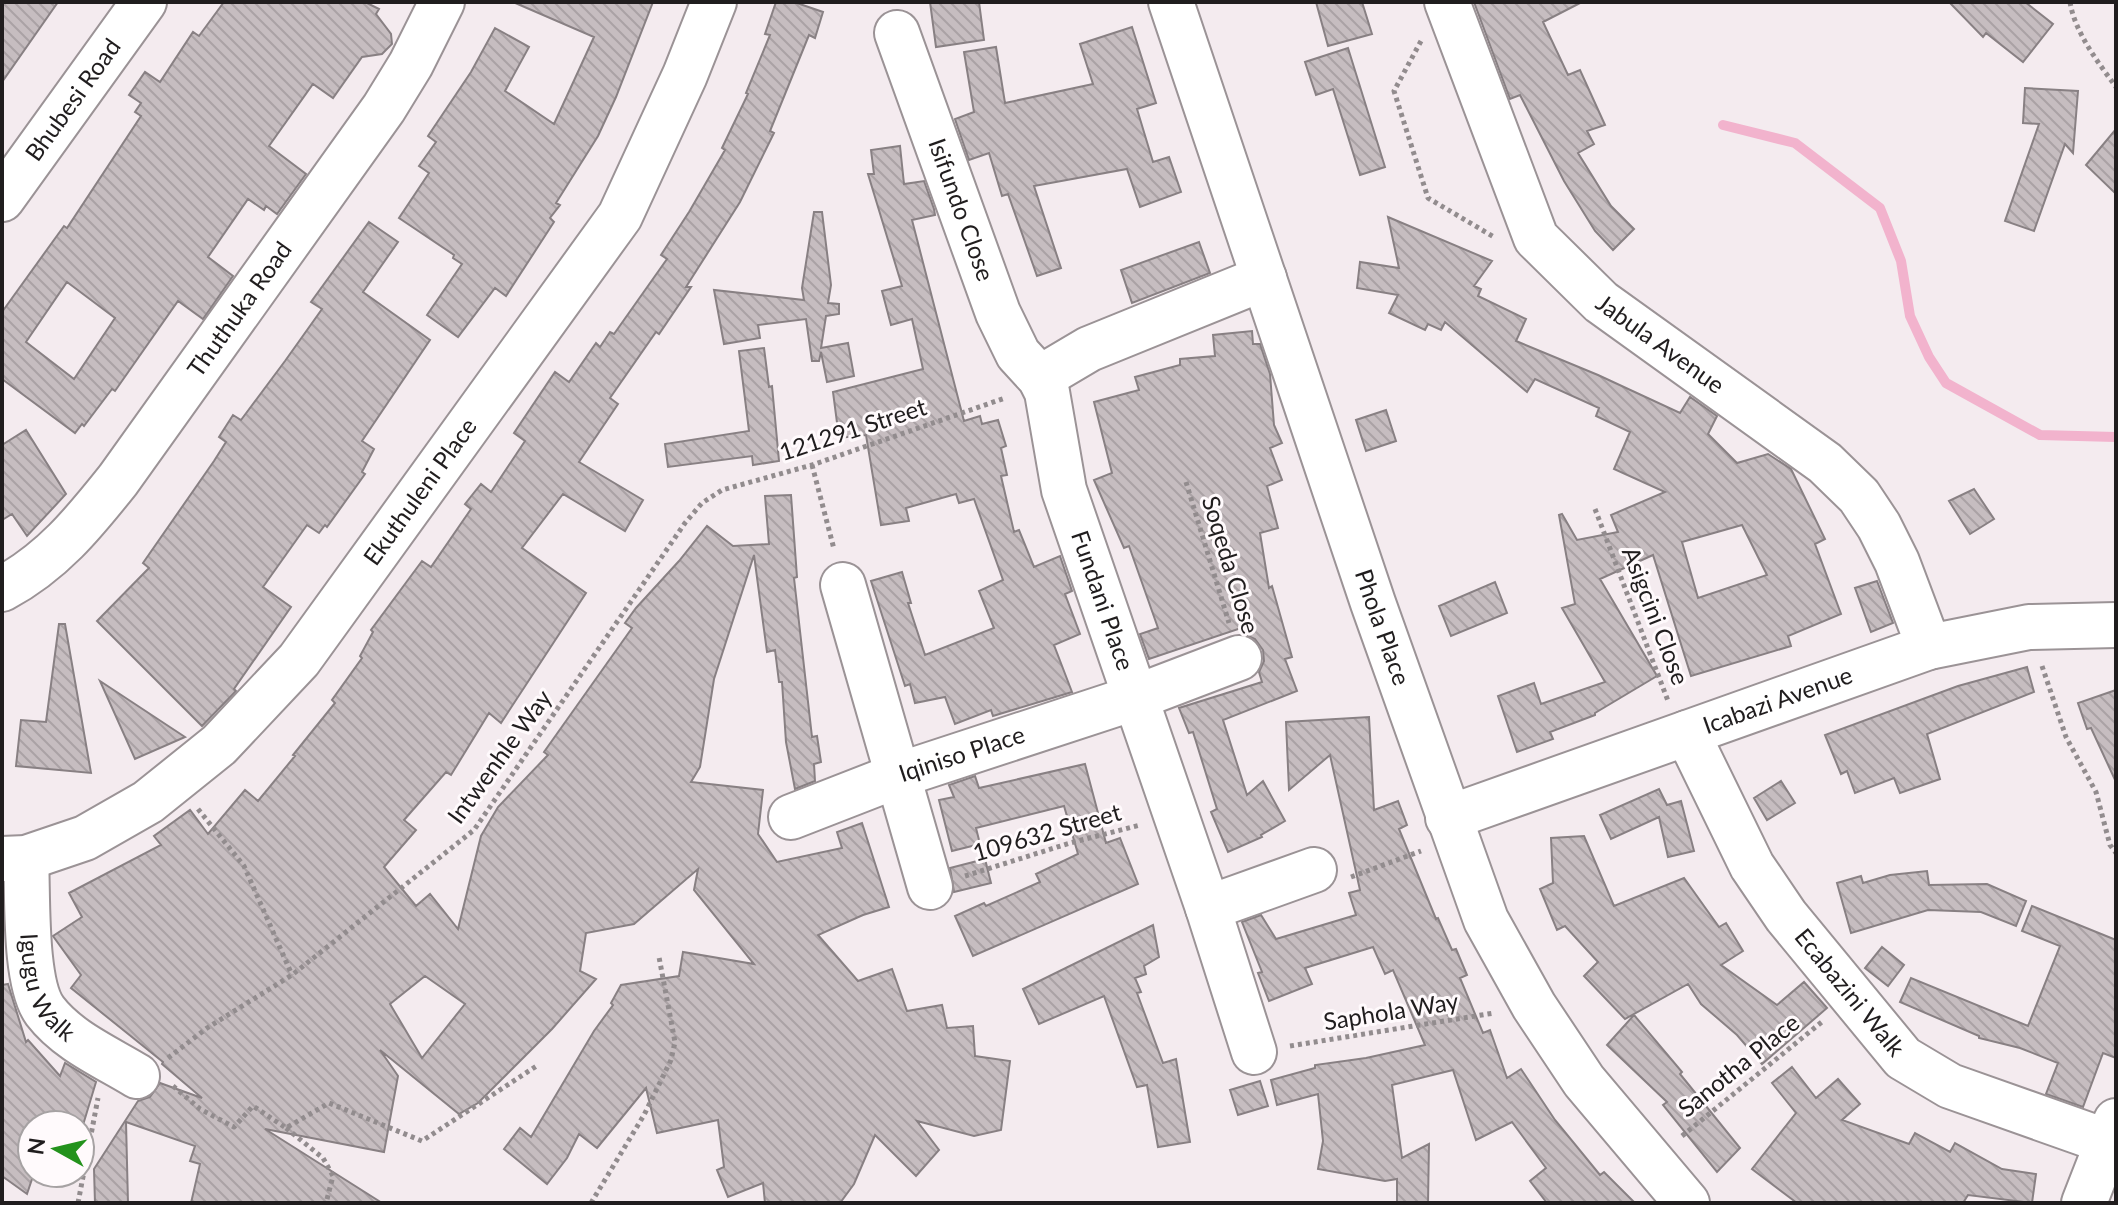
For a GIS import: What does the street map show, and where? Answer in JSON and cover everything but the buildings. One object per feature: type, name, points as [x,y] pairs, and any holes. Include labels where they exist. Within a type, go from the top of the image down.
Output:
[{"type":"street","name":"Bhubesi Road","points":[[2,199],[144,2]]},
{"type":"street","name":"Thuthuka Road","points":[[2,589],[44,562],[78,531],[118,480],[384,108],[411,64],[442,2]]},
{"type":"street","name":"Ekuthuleni Place","points":[[14,858],[85,838],[148,802],[219,745],[299,660],[620,216],[685,75],[714,2]]},
{"type":"street","name":"Phola Place","points":[[1171,2],[1486,920],[1534,1006],[1584,1081],[1687,1203]]},
{"type":"street","name":"Jabula Avenue","points":[[1447,2],[1536,238],[1601,302],[1825,463],[1859,496],[1897,562],[1929,647]]},
{"type":"street","name":"Isifundo Close","points":[[897,33],[998,313],[1018,354],[1040,378]]},
{"type":"street","points":[[1040,378],[1089,349],[1264,278]]},
{"type":"street","name":"Fundani Place","points":[[1040,378],[1047,392],[1064,490],[1208,908],[1254,1052]]},
{"type":"street","points":[[843,585],[930,887]]},
{"type":"street","name":"Icabazi Avenue","points":[[1452,828],[1687,733],[1929,647],[2029,627],[2116,625]]},
{"type":"street","name":"Iqiniso Place","points":[[791,817],[899,775],[1134,698],[1239,658]]},
{"type":"street","name":"Ecabazini Walk","points":[[1687,733],[1752,866],[1786,916],[1903,1058],[1950,1086],[2112,1131]]},
{"type":"street","name":"Igugu Walk","points":[[14,858],[32,982],[44,1010],[71,1036],[132,1068]]},
{"type":"street","points":[[1208,908],[1314,870]]},
{"type":"street","points":[[2084,1203],[2112,1131]]},
{"type":"path","points":[[2070,2],[2073,17],[2099,64],[2116,87]]},
{"type":"path","points":[[1422,40],[1394,91],[1428,198],[1508,245],[1536,238]]},
{"type":"path","name":"121291 Street","points":[[722,490],[812,465],[995,401]]},
{"type":"path","points":[[812,465],[843,585]]},
{"type":"path","name":"Soqeda Close","points":[[1186,482],[1239,658]]},
{"type":"path","name":"Intwenhle Way","points":[[132,1068],[207,1028],[292,975],[474,830],[685,523],[702,503],[722,490]]},
{"type":"path","name":"Asigcini Close","points":[[1595,509],[1675,718],[1687,733]]},
{"type":"path","points":[[2029,627],[2066,737],[2096,792],[2110,845],[2116,853]]},
{"type":"path","points":[[175,780],[244,866],[292,975]]},
{"type":"path","name":"109632 Street","points":[[930,887],[1070,843],[1175,816]]},
{"type":"path","points":[[1314,870],[1332,880],[1341,880],[1452,828]]},
{"type":"path","points":[[591,1203],[644,1115],[671,1060],[675,1042],[659,957]]},
{"type":"path","name":"Sanotha Place","points":[[1650,1162],[1851,998]]},
{"type":"path","name":"Saphola Way","points":[[1254,1052],[1534,1006]]},
{"type":"path","points":[[286,1128],[329,1103],[422,1141],[538,1065]]},
{"type":"path","points":[[78,1203],[132,1068],[234,1127],[253,1106],[286,1128],[323,1158],[333,1176],[326,1203]]},
{"type":"waterway","points":[[1723,125],[1795,143],[1880,208],[1901,261],[1910,316],[1929,357],[1946,383],[2040,435],[2116,437]]}]
